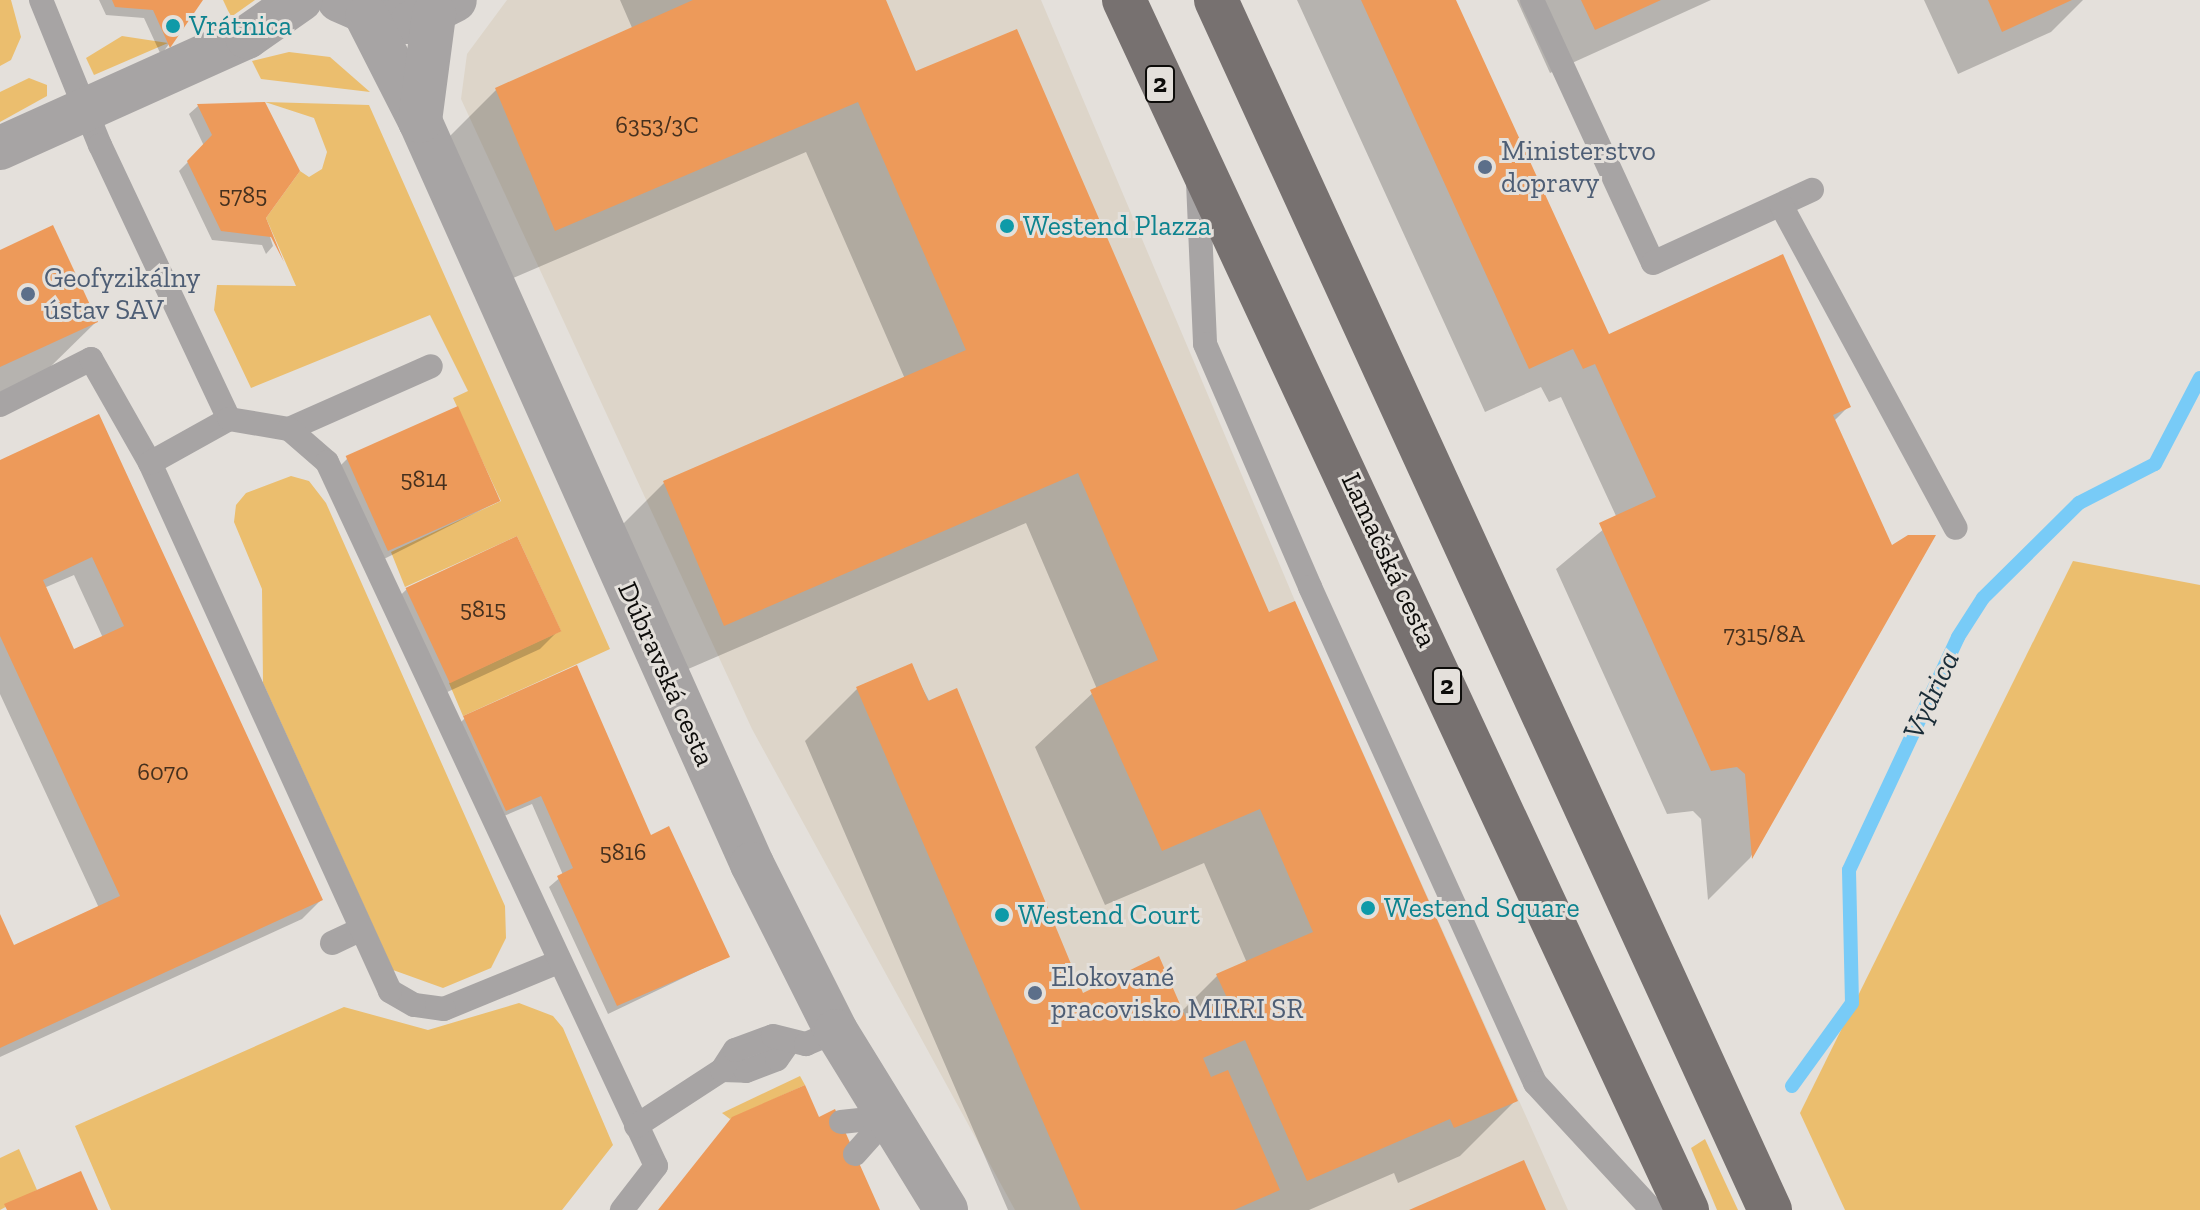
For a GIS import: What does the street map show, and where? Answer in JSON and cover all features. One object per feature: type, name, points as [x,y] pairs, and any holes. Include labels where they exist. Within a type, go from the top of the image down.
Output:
[{"type":"main road","name":"Lamačská cesta","points":[[1124,0],[1197,167],[1353,480],[1687,1210]]},
{"type":"main road","points":[[1216,0],[1770,1210]]},
{"type":"street","points":[[0,148],[247,37],[300,0]]},
{"type":"street","points":[[353,9],[412,22],[445,7]]},
{"type":"street","points":[[420,121],[445,7]]},
{"type":"street","name":"Dúbravská cesta","points":[[353,9],[420,121],[687,723],[836,1031],[946,1210]]},
{"type":"lane","points":[[41,0],[84,110],[229,419]]},
{"type":"lane","points":[[1532,0],[1653,263],[1812,190]]},
{"type":"lane","points":[[1197,167],[1205,344],[1303,572],[1535,1083],[1652,1210]]},
{"type":"lane","points":[[1781,205],[1956,528]]},
{"type":"lane","points":[[0,405],[91,359],[150,463],[358,931],[390,991],[414,1005],[444,1009],[481,999],[556,963]]},
{"type":"lane","points":[[289,429],[431,366]]},
{"type":"lane","points":[[150,463],[229,419],[289,429],[327,462],[533,914],[656,1166],[622,1210]]},
{"type":"lane","points":[[332,943],[358,931]]},
{"type":"lane","points":[[636,1126],[722,1070],[746,1071],[777,1059],[789,1042],[836,1031]]},
{"type":"lane","points":[[841,1122],[888,1117]]},
{"type":"lane","points":[[855,1154],[888,1117]]},
{"type":"shaded area","points":[[0,0],[11,0],[21,37],[11,60],[0,66]]},
{"type":"shaded area","points":[[223,0],[255,0],[231,17]]},
{"type":"shaded area","points":[[507,0],[1041,0],[1295,601],[1568,1210],[1015,1210],[752,729],[461,99],[467,54]]},
{"type":"shaded area","points":[[122,36],[168,43],[94,75],[86,58]]},
{"type":"shaded area","points":[[289,52],[330,57],[370,92],[261,79],[252,61]]},
{"type":"shaded area","points":[[29,78],[47,85],[47,96],[0,122],[0,92]]},
{"type":"shaded area","points":[[265,102],[369,105],[610,649],[463,716],[449,683],[561,631],[517,536],[405,587],[391,552],[501,501],[453,398],[468,391],[430,315],[251,388],[214,310],[217,285],[296,286],[266,218],[300,171],[309,177],[322,169],[327,152],[314,118]]},
{"type":"shaded area","points":[[291,476],[309,481],[326,503],[505,906],[506,938],[491,968],[443,988],[393,970],[263,683],[262,589],[234,522],[236,505],[246,493]]},
{"type":"shaded area","points":[[2073,561],[2200,585],[2200,1210],[1845,1210],[1800,1113]]},
{"type":"shaded area","points":[[519,1003],[553,1016],[563,1028],[613,1145],[562,1210],[111,1210],[75,1126],[344,1007],[428,1030]]},
{"type":"shaded area","points":[[800,1076],[805,1085],[730,1119],[722,1113]]},
{"type":"shaded area","points":[[1705,1139],[1738,1210],[1717,1210],[1691,1148]]},
{"type":"shaded area","points":[[19,1149],[37,1190],[0,1210],[0,1158]]},
{"type":"building","name":"Vrátnica","points":[[112,0],[203,0],[170,48],[153,10],[115,7]]},
{"type":"building","points":[[693,0],[886,0],[916,71],[1017,29],[1269,612],[1295,601],[1518,1101],[1454,1128],[1450,1119],[1307,1181],[1245,1040],[1203,1058],[1211,1077],[1228,1070],[1280,1190],[1234,1210],[1081,1210],[856,687],[912,663],[928,701],[957,688],[1083,993],[1159,956],[1186,1018],[1228,1000],[1216,974],[1313,932],[1260,809],[1162,851],[1090,690],[1158,660],[1078,473],[724,626],[663,481],[966,350],[858,102],[555,231],[495,88]]},
{"type":"building","points":[[1361,0],[1456,0],[1609,334],[1783,254],[1851,407],[1833,415],[1892,545],[1908,535],[1936,535],[1752,859],[1745,774],[1737,767],[1711,771],[1599,523],[1656,497],[1595,364],[1583,369],[1573,349],[1529,369]]},
{"type":"building","points":[[1581,0],[1661,0],[1595,30]]},
{"type":"building","points":[[1988,0],[2072,0],[2002,32]]},
{"type":"building","points":[[265,102],[300,171],[266,218],[284,262],[271,237],[221,231],[187,161],[212,135],[197,104]]},
{"type":"building","points":[[53,225],[98,322],[0,367],[0,250]]},
{"type":"building","points":[[458,406],[500,501],[388,551],[346,456]]},
{"type":"building","points":[[99,414],[323,900],[0,1048],[0,914],[14,945],[120,896],[0,636],[0,460]],"holes":[[[92,557],[124,626],[74,649],[43,580]]]},
{"type":"building","points":[[517,536],[561,631],[450,683],[406,588]]},
{"type":"building","points":[[577,665],[651,835],[669,826],[730,957],[617,1006],[557,876],[573,868],[541,796],[506,811],[463,716]]},
{"type":"building","points":[[805,1085],[819,1117],[835,1109],[880,1210],[658,1210],[732,1117]]},
{"type":"building","points":[[1524,1160],[1546,1210],[1409,1210]]},
{"type":"building","points":[[81,1171],[98,1210],[7,1210],[4,1204]]},
{"type":"waterway","name":"Vydrica","points":[[1792,1086],[1852,1003],[1849,870],[1958,637],[1983,598],[2079,503],[2155,464],[2200,378]]},
{"type":"place","name":"Vrátnica","points":[[173,26]]},
{"type":"place","name":"Ministerstvo dopravy","points":[[1485,167]]},
{"type":"place","name":"Westend Plazza","points":[[1007,226]]},
{"type":"place","name":"Geofyzikálny ústav SAV","points":[[28,294]]},
{"type":"place","name":"Westend Square","points":[[1368,908]]},
{"type":"place","name":"Westend Court","points":[[1002,915]]},
{"type":"place","name":"Elokované pracovisko MIRRI SR","points":[[1035,993]]}]
